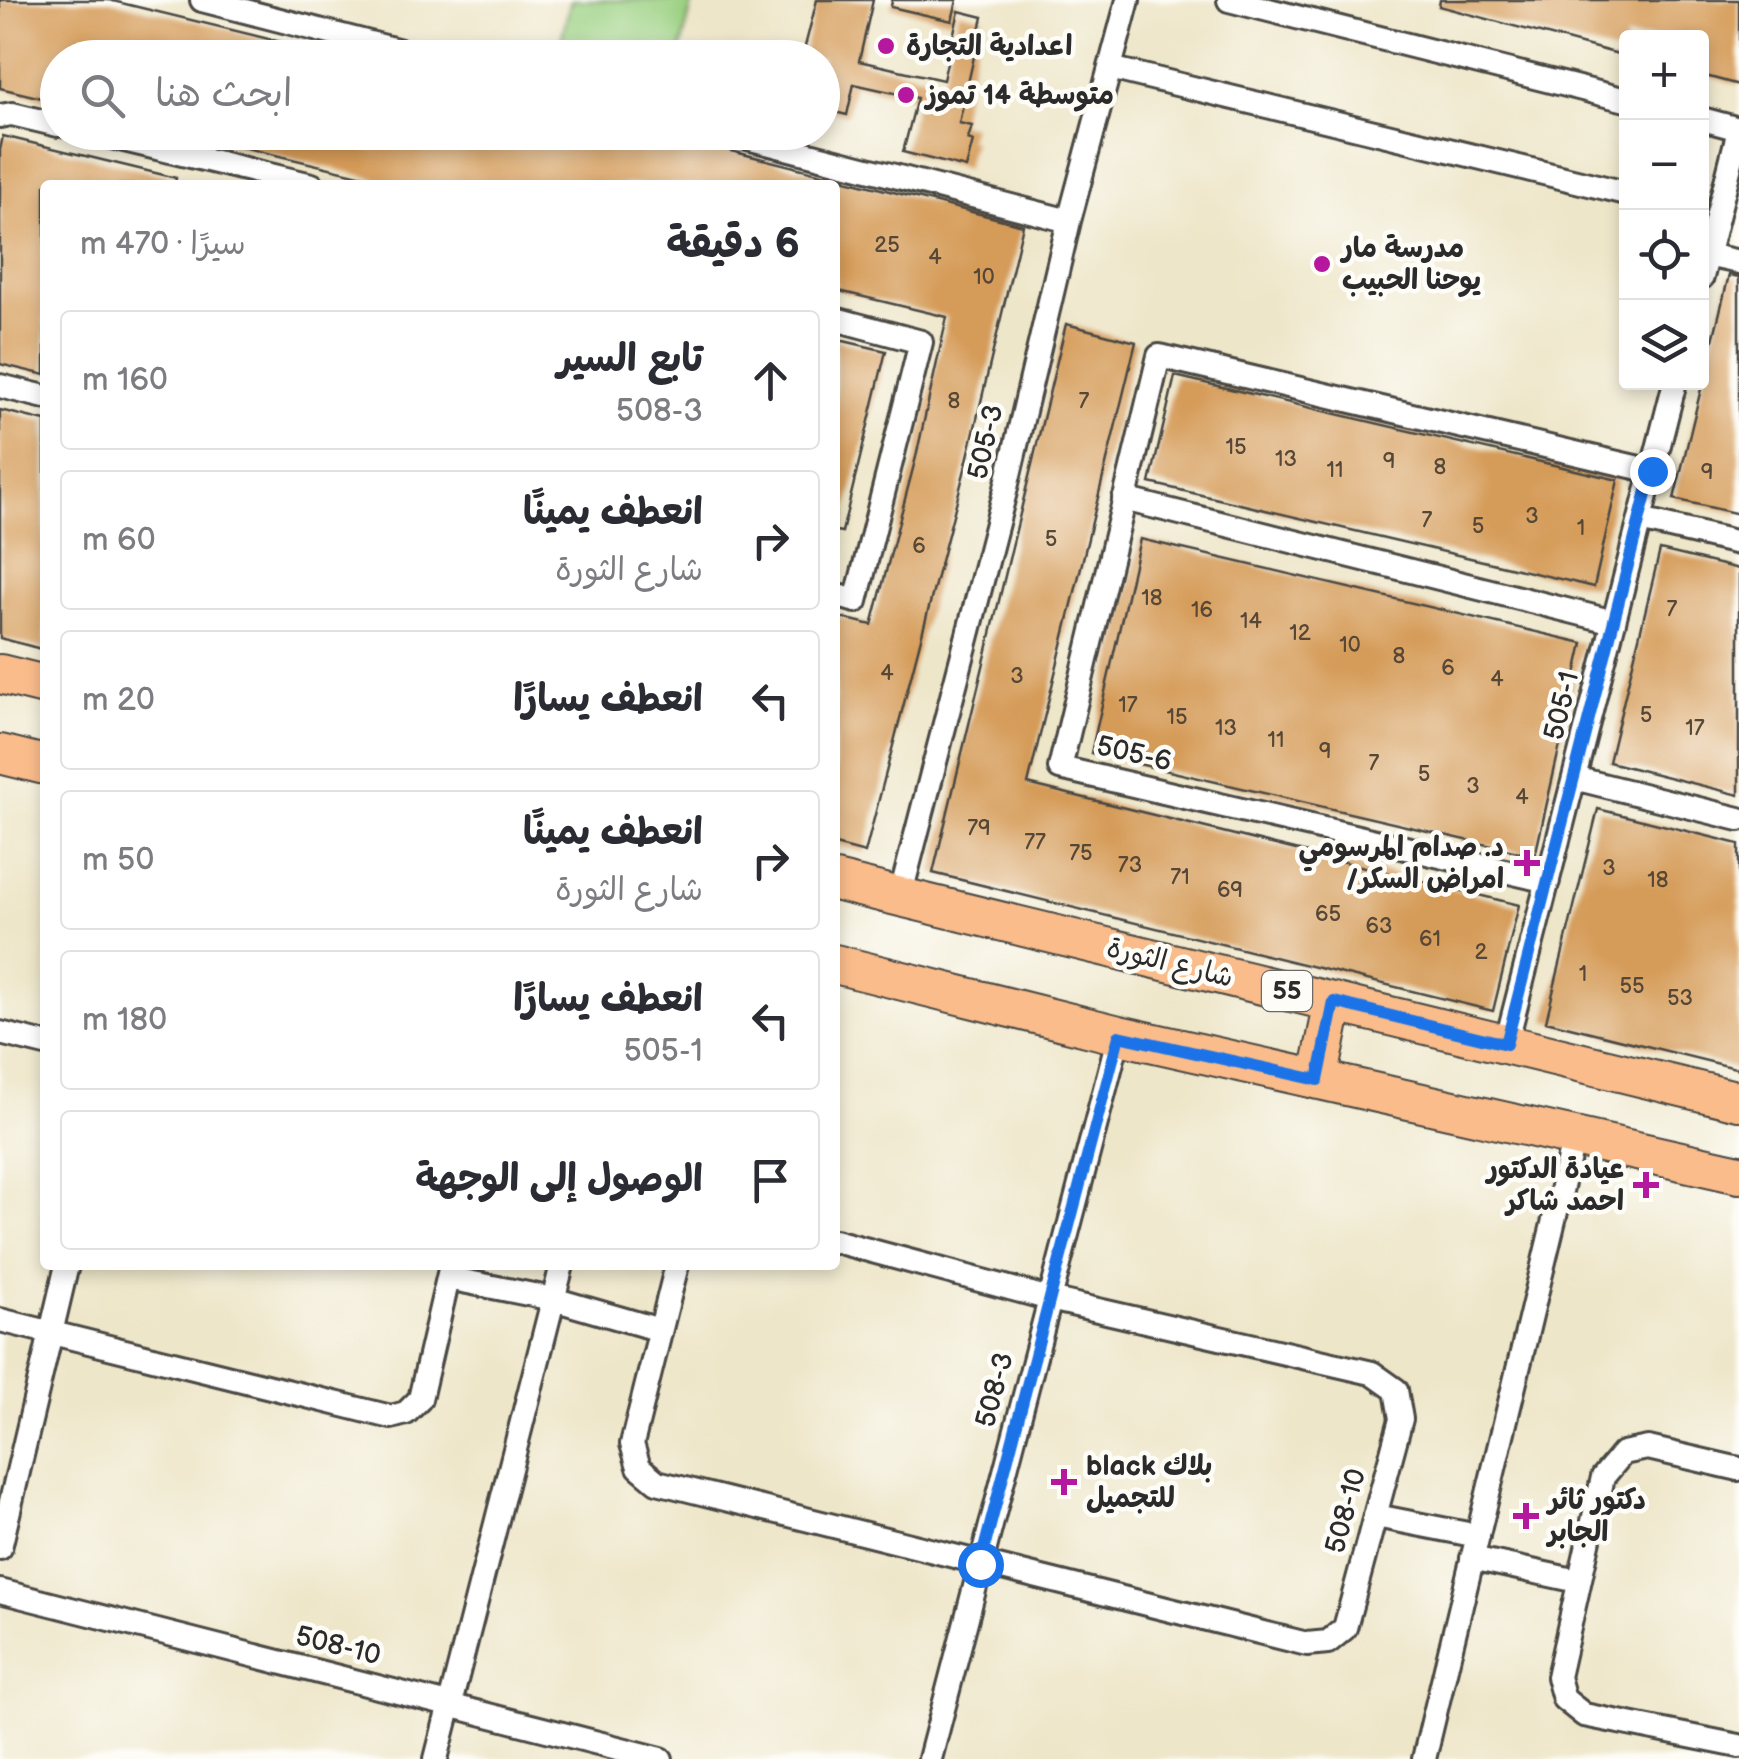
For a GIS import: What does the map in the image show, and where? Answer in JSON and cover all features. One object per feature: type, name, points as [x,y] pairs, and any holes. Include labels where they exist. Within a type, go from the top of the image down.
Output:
[{"type":"main road","points":[[0,674],[40,684]]},
{"type":"main road","points":[[0,754],[40,764]]},
{"type":"main road","name":"شارع الثورة","points":[[840,882],[1739,1102]]},
{"type":"main road","points":[[840,965],[1119,1036],[1739,1174]]},
{"type":"main road","points":[[1318,1080],[1334,1002]]},
{"type":"street","points":[[202,0],[358,40]]},
{"type":"street","name":"505-3","points":[[900,897],[1128,0]]},
{"type":"street","points":[[1229,0],[1316,11],[1619,98]]},
{"type":"street","points":[[1110,68],[1619,191]]},
{"type":"street","points":[[0,116],[12,114],[40,121]]},
{"type":"street","points":[[1706,120],[1739,129],[1709,213]]},
{"type":"street","points":[[165,150],[291,180]]},
{"type":"street","points":[[794,150],[1069,221]]},
{"type":"street","points":[[1709,265],[1739,262]]},
{"type":"street","points":[[840,320],[921,342],[856,601],[840,597]]},
{"type":"street","name":"505-6","points":[[1548,881],[1060,768],[1159,356],[1652,471]]},
{"type":"street","points":[[0,386],[40,396]]},
{"type":"street","name":"505-1","points":[[1506,1044],[1673,390]]},
{"type":"street","points":[[1124,499],[1614,622]]},
{"type":"street","points":[[1640,520],[1739,542]]},
{"type":"street","points":[[1574,778],[1739,818]]},
{"type":"street","points":[[0,1033],[40,1043]]},
{"type":"street","name":"508-3","points":[[930,1759],[1119,1036]]},
{"type":"street","points":[[1424,1759],[1574,1138]]},
{"type":"street","name":"508-10","points":[[840,1242],[1050,1299],[1372,1373],[1396,1390],[1401,1419],[1376,1516],[1345,1628],[1328,1642],[1306,1644],[980,1564]]},
{"type":"street","points":[[0,1548],[66,1270]]},
{"type":"street","points":[[436,1759],[561,1270]]},
{"type":"street","points":[[675,1270],[632,1444],[639,1468],[657,1482],[980,1564]]},
{"type":"street","points":[[0,1320],[392,1417],[406,1413],[420,1399],[450,1272],[660,1330]]},
{"type":"street","points":[[1739,1468],[1648,1448],[1623,1453],[1604,1477],[1558,1678],[1564,1699],[1584,1715],[1739,1746]]},
{"type":"street","points":[[1376,1516],[1578,1582]]},
{"type":"street","name":"508-10","points":[[0,1591],[660,1759]]},
{"type":"green space","points":[[571,0],[693,0],[683,40],[561,40]]},
{"type":"building","points":[[0,0],[109,0],[273,40],[40,40],[40,98],[0,88]]},
{"type":"building","points":[[817,0],[873,0],[859,61],[943,80],[959,11],[983,17],[959,123],[972,126],[968,139],[973,141],[966,168],[903,152],[917,98],[854,84],[847,115],[840,113],[840,40],[807,40]]},
{"type":"building","points":[[892,0],[957,0],[952,21],[891,7]]},
{"type":"building","points":[[1440,0],[1739,0],[1739,85],[1709,77],[1709,30],[1619,30],[1619,54],[1439,6]]},
{"type":"building","points":[[3,136],[40,145],[40,150],[61,150],[176,178],[40,180],[40,374],[0,364]]},
{"type":"building","points":[[255,150],[727,150],[1023,225],[965,469],[865,853],[840,846],[840,617],[872,625],[916,457],[947,317],[840,291],[840,180],[380,180]]},
{"type":"building","points":[[1729,275],[1739,277],[1739,514],[1674,499],[1701,390],[1709,390],[1709,356]]},
{"type":"building","points":[[1066,324],[1136,342],[1028,784],[1519,905],[1493,1011],[933,873]]},
{"type":"building","points":[[840,340],[886,351],[840,532]]},
{"type":"building","points":[[1175,376],[1618,480],[1594,587],[1150,483]]},
{"type":"building","points":[[0,410],[40,420],[40,649],[0,638]]},
{"type":"building","points":[[1140,539],[1583,643],[1535,856],[1091,753]]},
{"type":"building","points":[[1660,550],[1739,569],[1739,795],[1609,762]]},
{"type":"building","points":[[1598,809],[1739,844],[1739,1069],[1546,1021]]},
{"type":"place","name":"اعدادية التجارة","points":[[886,46]]},
{"type":"place","name":"متوسطة 14 تموز","points":[[906,95]]},
{"type":"place","name":"مدرسة مار يوحنا الحبيب","points":[[1322,264]]},
{"type":"place","name":"د. صدام المرسومي /امراض السكر","points":[[1527,863]]},
{"type":"place","name":"عيادة الدكتور احمد شاكر","points":[[1646,1185]]},
{"type":"place","name":"black بلاك للتجميل","points":[[1064,1482]]},
{"type":"place","name":"دكتور ثائر الجابر","points":[[1526,1516]]},
{"type":"route","points":[[980,1564],[1119,1036],[1318,1080],[1334,1002],[1506,1044],[1652,471]]}]
